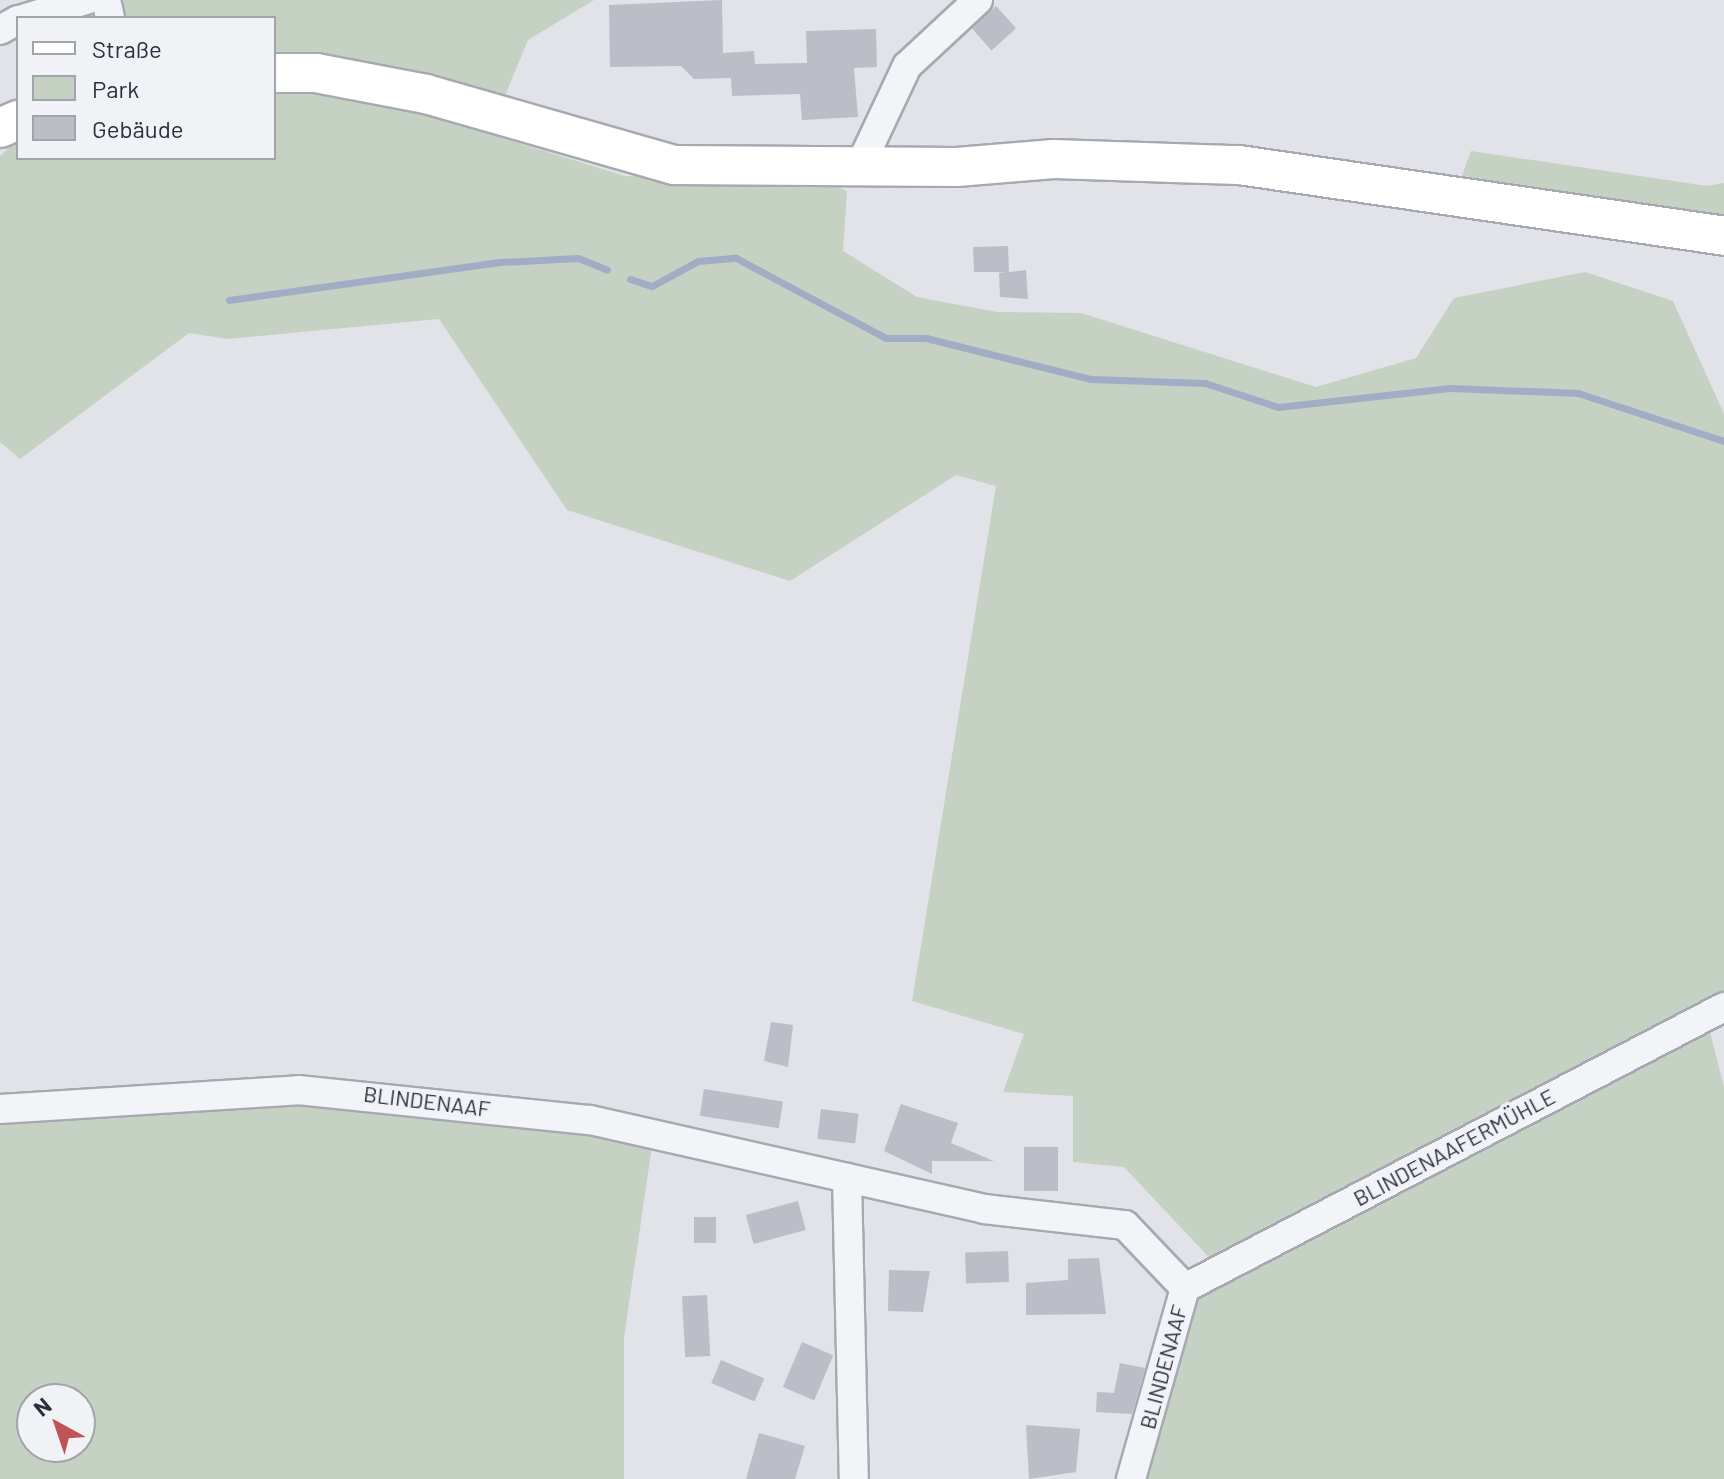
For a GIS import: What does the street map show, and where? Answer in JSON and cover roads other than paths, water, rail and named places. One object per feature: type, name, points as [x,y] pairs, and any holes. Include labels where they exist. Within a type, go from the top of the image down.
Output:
[{"type":"main road","points":[[276,73],[316,73],[426,94],[674,165],[859,168],[1054,159],[1239,165],[1724,236]]},
{"type":"street","points":[[33,16],[86,0]]},
{"type":"street","points":[[859,168],[907,66],[978,0]]},
{"type":"street","name":"BLINDENAAFERMÜHLE","points":[[1185,1288],[1724,1007]]},
{"type":"street","name":"BLINDENAAF","points":[[0,1109],[331,1090],[590,1120],[984,1209],[1125,1225],[1185,1288],[1131,1479]]},
{"type":"street","points":[[847,1178],[854,1479]]},
{"type":"waterway","points":[[229,300],[501,262],[578,258],[607,270]]},
{"type":"waterway","points":[[630,279],[652,286],[698,261],[736,258],[886,338],[926,338],[1091,379],[1205,383],[1278,407],[1450,388],[1578,393],[1724,441]]}]
